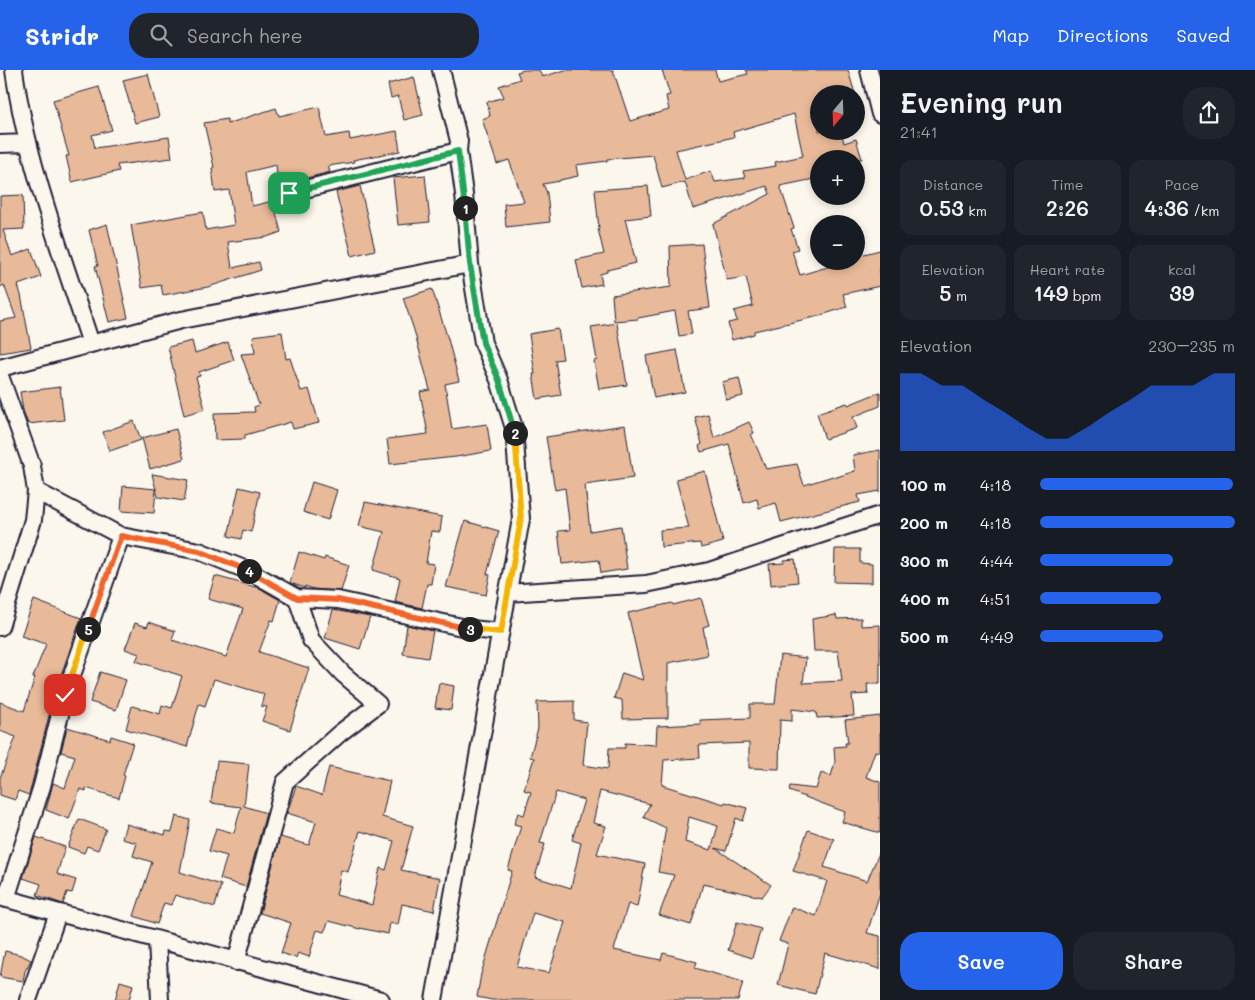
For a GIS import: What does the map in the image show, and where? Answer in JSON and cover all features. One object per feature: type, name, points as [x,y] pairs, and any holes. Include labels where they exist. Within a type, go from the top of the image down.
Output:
[{"type":"street","points":[[14,70],[20,110],[31,159],[91,344]]},
{"type":"street","points":[[434,1000],[521,519],[514,428],[499,380],[483,343],[470,264],[458,151],[459,141],[441,70]]},
{"type":"street","points":[[868,70],[880,114]]},
{"type":"street","points":[[0,144],[28,143]]},
{"type":"street","points":[[289,193],[458,151]]},
{"type":"street","points":[[0,368],[181,320],[470,264]]},
{"type":"street","points":[[0,376],[32,466],[36,491],[33,520],[0,627]]},
{"type":"street","points":[[36,491],[121,536],[199,551],[249,571],[297,598],[338,600],[471,629],[501,632]]},
{"type":"street","points":[[507,593],[646,584],[709,571],[880,515]]},
{"type":"street","points":[[121,536],[65,695],[42,786],[3,898],[381,1000]]},
{"type":"street","points":[[236,962],[285,782],[340,733],[378,704],[343,674],[311,640],[297,598]]},
{"type":"street","points":[[28,1000],[58,913]]},
{"type":"street","points":[[157,940],[160,1000]]},
{"type":"building","points":[[524,70],[539,70],[542,77],[565,70],[613,70],[630,121],[669,110],[666,96],[670,95],[662,70],[715,70],[718,81],[748,74],[746,70],[848,70],[852,85],[810,85],[810,140],[843,140],[844,143],[856,140],[859,150],[810,150],[810,180],[780,186],[794,228],[791,229],[798,249],[792,251],[800,275],[817,270],[865,270],[865,254],[880,250],[880,286],[843,294],[847,307],[815,317],[754,331],[754,334],[732,340],[728,323],[737,321],[734,311],[753,306],[746,277],[727,280],[713,224],[770,194],[767,186],[693,209],[685,182],[662,188],[653,155],[607,159],[607,161],[576,165],[578,176],[543,184],[547,193],[550,222],[506,227],[504,204],[524,202],[509,160],[497,164],[482,119],[490,116],[487,102],[504,97],[499,86],[520,79],[517,72]],"holes":[[[794,114],[803,156],[775,162],[776,166],[743,171],[745,178],[715,182],[711,171],[685,180],[676,150],[734,137],[733,132]]]},
{"type":"building","points":[[148,74],[159,117],[135,123],[123,80]]},
{"type":"building","points":[[414,77],[423,115],[404,120],[398,96],[391,98],[388,84]]},
{"type":"building","points":[[99,87],[112,130],[92,135],[95,148],[169,137],[172,158],[117,165],[119,171],[72,182],[66,156],[69,156],[53,100]]},
{"type":"building","points":[[319,107],[326,137],[349,133],[350,140],[397,131],[400,151],[328,166],[330,172],[295,181],[278,183],[276,165],[247,172],[252,206],[273,201],[281,232],[267,237],[228,242],[232,268],[259,262],[261,270],[208,287],[163,295],[161,285],[142,288],[131,225],[203,212],[206,230],[234,225],[229,190],[215,192],[212,168],[214,167],[204,123],[227,119],[227,124],[276,108],[279,116]]},
{"type":"building","points":[[425,175],[430,222],[398,225],[393,178]]},
{"type":"building","points":[[360,186],[375,250],[352,256],[336,192]]},
{"type":"building","points":[[648,186],[651,216],[625,219],[636,263],[607,270],[607,272],[600,274],[602,284],[582,288],[576,260],[604,254],[598,229],[595,190]]},
{"type":"building","points":[[23,195],[24,229],[3,230],[12,256],[31,249],[41,277],[18,285],[31,348],[0,353],[0,321],[16,318],[4,285],[0,287],[0,196]]},
{"type":"building","points":[[107,224],[128,318],[109,322],[95,266],[98,266],[89,230]]},
{"type":"building","points":[[702,244],[710,308],[688,311],[692,334],[679,336],[675,311],[638,319],[614,321],[612,295],[671,287],[670,246]]},
{"type":"building","points":[[432,289],[459,381],[445,384],[452,429],[487,424],[491,451],[390,464],[387,439],[428,434],[420,392],[430,390],[414,330],[403,298]]},
{"type":"building","points":[[617,323],[627,385],[599,389],[594,361],[597,360],[591,327]]},
{"type":"building","points":[[558,329],[563,359],[555,360],[561,395],[537,399],[529,334]]},
{"type":"building","points":[[282,332],[286,359],[290,358],[301,391],[309,389],[319,423],[293,429],[291,422],[245,435],[245,439],[215,440],[214,413],[255,412],[254,407],[259,405],[241,354],[255,353],[253,336]]},
{"type":"building","points":[[192,341],[195,353],[228,342],[234,360],[199,372],[200,376],[196,377],[205,409],[184,415],[168,347]]},
{"type":"building","points":[[677,350],[685,392],[654,398],[646,356]]},
{"type":"building","points":[[739,378],[743,396],[726,400],[722,382]]},
{"type":"building","points":[[60,387],[64,420],[28,424],[20,392]]},
{"type":"building","points":[[880,392],[880,406],[853,417],[857,428],[825,439],[817,413],[847,403],[848,405]]},
{"type":"building","points":[[708,414],[714,438],[749,422],[754,433],[751,434],[766,469],[797,464],[804,485],[855,471],[853,455],[880,450],[880,491],[858,495],[860,502],[781,522],[776,503],[759,508],[757,499],[744,503],[729,444],[701,452],[699,446],[702,444],[695,417]]},
{"type":"building","points":[[134,421],[141,440],[110,451],[103,432]]},
{"type":"building","points":[[625,425],[633,478],[585,485],[590,531],[621,526],[627,569],[601,573],[599,560],[562,564],[558,531],[570,530],[565,488],[555,490],[546,437]]},
{"type":"building","points":[[176,429],[184,459],[150,469],[142,438]]},
{"type":"building","points":[[705,471],[723,542],[701,548],[700,543],[661,547],[660,530],[689,528],[676,479]]},
{"type":"building","points":[[152,474],[188,480],[184,501],[158,497]]},
{"type":"building","points":[[312,482],[337,490],[328,520],[303,512]]},
{"type":"building","points":[[123,486],[156,489],[154,513],[121,511]]},
{"type":"building","points":[[239,487],[260,492],[251,532],[243,530],[241,539],[228,536]]},
{"type":"building","points":[[365,502],[442,517],[440,532],[431,531],[426,563],[434,564],[431,584],[427,584],[422,608],[395,602],[400,578],[373,570],[384,532],[359,526]]},
{"type":"building","points":[[465,521],[499,531],[487,574],[490,575],[486,595],[446,587]]},
{"type":"building","points":[[835,549],[860,549],[860,563],[872,564],[872,583],[834,582]]},
{"type":"building","points":[[299,552],[324,560],[325,557],[349,565],[341,591],[313,589],[305,586],[305,588],[290,583]]},
{"type":"building","points":[[795,559],[798,582],[771,585],[769,564],[784,563],[784,560]]},
{"type":"building","points":[[215,576],[259,588],[280,600],[274,621],[271,620],[259,652],[309,668],[290,730],[262,721],[267,707],[261,706],[264,694],[214,679],[205,706],[199,704],[187,747],[126,729],[132,706],[160,714],[162,705],[172,708],[182,676],[136,661],[139,654],[125,649],[135,623],[147,627],[149,622],[175,631],[172,640],[226,657],[243,609],[208,599]]},
{"type":"building","points":[[701,598],[709,625],[703,627],[708,655],[668,663],[668,718],[623,719],[622,700],[614,698],[622,673],[643,680],[628,613]]},
{"type":"building","points":[[34,600],[81,618],[55,692],[29,795],[18,791],[15,800],[0,795],[0,778],[16,737],[0,731],[0,702],[24,711],[35,677],[33,677],[46,644],[21,636]]},
{"type":"building","points":[[333,610],[370,617],[360,649],[325,638]]},
{"type":"building","points":[[836,615],[837,619],[861,618],[861,626],[880,625],[880,684],[867,684],[868,694],[852,695],[854,716],[817,718],[816,712],[792,709],[792,721],[780,720],[779,769],[749,768],[749,743],[699,745],[700,758],[664,760],[662,785],[724,804],[725,802],[747,808],[743,821],[736,818],[726,851],[715,848],[771,885],[762,897],[703,884],[691,925],[659,915],[674,875],[658,872],[666,828],[643,817],[650,804],[600,791],[593,823],[606,826],[597,854],[645,864],[637,907],[628,904],[614,950],[661,960],[663,953],[697,962],[695,968],[743,982],[738,1000],[492,1000],[477,997],[481,974],[512,871],[508,870],[521,826],[514,824],[518,813],[524,815],[531,792],[524,790],[534,758],[530,757],[538,728],[537,702],[574,701],[574,720],[587,722],[583,765],[608,769],[609,748],[625,748],[625,743],[656,745],[657,726],[701,724],[700,720],[750,718],[750,704],[775,704],[780,655],[806,658],[803,683],[842,681],[838,651],[814,651],[812,619]],"holes":[[[556,792],[584,800],[572,840],[581,843],[571,888],[535,877],[545,844],[540,843]],[[689,817],[718,826],[711,850],[685,842]],[[533,913],[565,922],[549,973],[517,967]]]},
{"type":"building","points":[[407,625],[433,631],[428,658],[403,654]]},
{"type":"building","points":[[100,672],[126,680],[116,710],[90,702]]},
{"type":"building","points":[[439,683],[454,686],[451,710],[435,708]]},
{"type":"building","points":[[880,716],[880,752],[875,751],[866,777],[880,782],[880,833],[842,822],[845,812],[789,791],[790,786],[816,789],[821,773],[831,776],[835,762],[834,747],[846,746],[845,743],[848,743],[845,720]]},
{"type":"building","points":[[67,727],[110,740],[111,736],[133,743],[123,775],[125,776],[119,798],[86,788],[86,791],[80,789],[69,819],[46,810],[53,783],[65,788],[75,756],[61,752]]},
{"type":"building","points":[[217,761],[249,764],[244,806],[266,813],[246,887],[220,879],[227,856],[209,851],[216,828],[234,833],[241,807],[211,803]]},
{"type":"building","points":[[329,767],[390,781],[382,817],[413,826],[401,870],[440,878],[434,911],[402,904],[398,925],[390,923],[388,934],[329,921],[324,932],[317,930],[309,957],[298,953],[296,958],[281,953],[291,923],[260,913],[280,837],[309,845],[316,822],[287,813],[296,786],[322,795]],"holes":[[[360,831],[394,841],[386,870],[380,868],[372,905],[336,895],[341,870],[348,872]]]},
{"type":"building","points":[[176,816],[190,820],[180,872],[221,885],[215,907],[175,895],[171,905],[164,903],[157,924],[134,916],[152,862],[133,856],[137,843],[122,839],[126,824],[165,835],[166,831],[172,832]]},
{"type":"building","points":[[79,819],[106,829],[98,850],[87,846],[84,853],[68,847]]},
{"type":"building","points":[[808,830],[834,839],[824,867],[867,881],[880,851],[880,893],[867,933],[880,936],[880,969],[825,953],[815,994],[778,985],[788,944],[779,941],[792,907],[816,916],[827,881],[793,871]]},
{"type":"building","points":[[36,837],[65,847],[57,874],[76,880],[72,893],[67,892],[63,904],[37,895],[41,884],[23,878]]},
{"type":"building","points":[[737,922],[761,929],[752,958],[728,950]]},
{"type":"building","points":[[5,951],[31,960],[25,971],[23,981],[0,977]]},
{"type":"building","points":[[120,981],[133,985],[129,1000],[115,1000]]},
{"type":"route","points":[[65,695],[121,536],[199,551],[249,571],[297,598],[338,600],[471,629],[501,632],[521,519],[519,478],[514,428],[499,380],[483,343],[470,264],[458,151],[289,193]]}]
